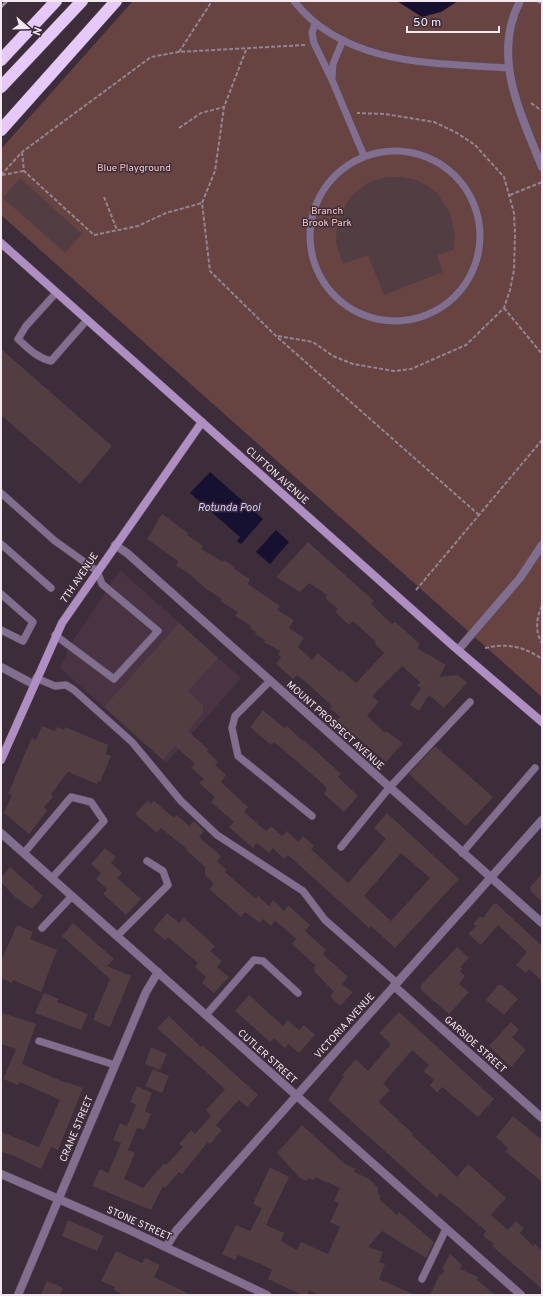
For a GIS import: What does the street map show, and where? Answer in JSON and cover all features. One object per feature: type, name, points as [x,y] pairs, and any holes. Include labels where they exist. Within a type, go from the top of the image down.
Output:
[{"type":"highway","points":[[1,60],[56,1]]},
{"type":"highway","points":[[1,87],[82,1]]},
{"type":"highway","points":[[1,130],[116,1]]},
{"type":"main road","name":"CLIFTON AVENUE","points":[[1,243],[458,650],[542,722]]},
{"type":"main road","name":"7TH AVENUE","points":[[1,760],[55,635],[96,571],[202,422]]},
{"type":"street","points":[[520,1],[514,14],[509,35],[508,68],[516,103],[542,167]]},
{"type":"street","name":"MOUNT PROSPECT AVENUE","points":[[115,545],[542,923]]},
{"type":"street","points":[[458,650],[520,578],[542,545]]},
{"type":"street","points":[[1,667],[35,681]]},
{"type":"street","name":"VICTORIA AVENUE","points":[[166,1247],[176,1231],[542,820]]},
{"type":"street","name":"CUTLER STREET","points":[[1,833],[521,1295]]},
{"type":"street","name":"CRANE STREET","points":[[18,1295],[146,992],[158,972]]},
{"type":"street","name":"GARSIDE STREET","points":[[395,985],[542,1118]]},
{"type":"street","name":"STONE STREET","points":[[1,1174],[166,1247],[267,1295]]},
{"type":"lane","points":[[294,1],[315,23],[343,40],[370,52],[409,61],[508,68]]},
{"type":"lane","points":[[315,23],[312,33],[314,43],[332,80],[364,156]]},
{"type":"lane","points":[[332,80],[333,64],[343,40]]},
{"type":"lane","points":[[393,151],[412,152],[430,158],[446,167],[459,179],[469,193],[476,209],[480,225],[480,242],[472,271],[456,296],[438,309],[418,318],[388,321],[374,319],[359,314],[345,306],[333,296],[323,282],[316,268],[311,251],[310,233],[312,216],[318,199],[328,183],[341,170],[364,156],[393,151]]},
{"type":"lane","points":[[56,293],[26,326],[18,339],[29,349],[42,359],[51,361],[87,320]]},
{"type":"lane","points":[[1,493],[55,541],[96,571],[102,584],[158,631],[114,679],[55,635]]},
{"type":"lane","points":[[1,544],[51,588]]},
{"type":"lane","points":[[1,594],[32,622],[23,641],[1,630]]},
{"type":"lane","points":[[35,681],[54,686],[66,685],[74,690],[136,746],[181,801],[217,835],[303,891],[326,920],[395,985]]},
{"type":"lane","points":[[270,681],[235,716],[232,728],[238,756],[312,816]]},
{"type":"lane","points":[[341,847],[389,788],[470,702]]},
{"type":"lane","points":[[462,852],[535,768]]},
{"type":"lane","points":[[24,853],[71,796],[91,802],[104,821],[52,878]]},
{"type":"lane","points":[[117,936],[168,885],[163,871],[147,861]]},
{"type":"lane","points":[[42,928],[72,896]]},
{"type":"lane","points":[[206,1015],[254,960],[263,961],[298,993]]},
{"type":"lane","points":[[39,1041],[115,1065]]},
{"type":"lane","points":[[422,1279],[446,1229]]},
{"type":"path","points":[[178,52],[212,1]]},
{"type":"path","points":[[537,1],[542,4]]},
{"type":"path","points":[[1,175],[22,152],[40,141],[151,57],[178,52],[293,47],[314,43]]},
{"type":"path","points":[[246,50],[224,107],[215,171],[202,203],[210,271],[276,336],[479,515]]},
{"type":"path","points":[[532,103],[542,111]]},
{"type":"path","points":[[178,128],[201,113],[224,107]]},
{"type":"path","points":[[276,336],[313,342],[333,356],[353,364],[394,371],[411,369],[466,345],[504,308],[510,290],[514,270],[514,213],[504,177],[492,162],[475,146],[457,133],[434,122],[411,117],[346,112]]},
{"type":"path","points":[[22,152],[24,171],[94,235],[138,226],[166,213],[202,203]]},
{"type":"path","points":[[1,175],[24,171]]},
{"type":"path","points":[[510,195],[542,182]]},
{"type":"path","points":[[104,197],[117,230]]},
{"type":"path","points":[[504,308],[542,354]]},
{"type":"path","points":[[416,590],[542,440]]},
{"type":"path","points":[[542,606],[537,623],[538,635],[542,643]]},
{"type":"path","points":[[485,648],[498,645],[515,645],[529,650],[542,659]]},
{"type":"shaded area","points":[[120,570],[241,678],[166,763],[60,668],[71,644]]},
{"type":"green space","name":"Branch Brook Park","points":[[133,1],[542,1],[542,697],[1,215],[1,149]]},
{"type":"water","points":[[397,1],[458,1],[441,12],[422,17]]},
{"type":"water","name":"Rotunda Pool","points":[[210,472],[263,519],[241,544],[237,541],[240,537],[190,493]]},
{"type":"water","points":[[276,530],[289,542],[270,564],[256,552]]},
{"type":"building","points":[[388,177],[414,179],[437,193],[450,213],[455,237],[453,250],[437,255],[443,272],[384,295],[368,255],[343,264],[336,242],[337,227],[340,215],[351,196],[369,182]]},
{"type":"building","points":[[20,178],[82,234],[65,253],[3,198]]},
{"type":"building","points":[[1,349],[112,446],[80,484],[1,415]]},
{"type":"building","points":[[162,514],[203,546],[201,549],[235,567],[234,569],[250,579],[248,584],[280,606],[277,610],[294,620],[289,628],[304,638],[298,647],[312,660],[318,653],[340,672],[341,670],[356,683],[384,653],[375,644],[376,642],[353,621],[349,625],[335,612],[338,609],[325,598],[327,595],[309,583],[300,592],[276,577],[308,542],[374,601],[371,604],[392,624],[395,622],[420,644],[417,648],[446,665],[439,677],[458,675],[467,683],[444,708],[429,695],[419,711],[410,705],[421,688],[417,686],[420,682],[402,666],[372,696],[379,702],[367,716],[385,733],[386,731],[403,743],[386,762],[337,720],[340,717],[330,708],[332,706],[308,684],[297,675],[293,679],[276,664],[281,657],[278,655],[280,651],[264,642],[265,640],[255,634],[256,632],[250,628],[251,626],[235,616],[238,612],[220,601],[222,599],[206,589],[188,573],[176,566],[178,561],[147,539]]},
{"type":"building","points":[[179,623],[218,658],[188,691],[203,705],[203,713],[188,731],[208,749],[207,751],[218,762],[215,765],[226,775],[221,782],[248,807],[244,812],[266,831],[271,826],[282,836],[287,831],[298,842],[303,836],[314,846],[311,849],[348,883],[386,839],[374,828],[387,813],[459,879],[395,948],[371,926],[369,928],[288,855],[284,859],[273,848],[269,853],[257,843],[253,848],[229,827],[234,822],[211,802],[215,797],[199,783],[204,779],[191,768],[195,764],[175,746],[163,760],[104,707]],"holes":[[[401,853],[430,878],[391,921],[364,896]]]},
{"type":"building","points":[[263,710],[284,728],[287,726],[341,774],[338,777],[358,796],[344,812],[324,794],[327,788],[322,783],[274,742],[271,745],[250,727]]},
{"type":"building","points":[[42,726],[55,731],[57,727],[64,730],[65,727],[108,745],[106,754],[111,756],[100,782],[98,781],[97,784],[68,772],[51,794],[53,797],[44,807],[47,811],[29,834],[4,813],[12,795],[8,794],[26,751],[32,738],[36,740]]},
{"type":"building","points":[[435,746],[493,797],[466,826],[409,774]]},
{"type":"building","points":[[148,800],[151,804],[154,801],[174,818],[177,815],[189,826],[194,821],[204,831],[199,837],[221,856],[217,861],[227,870],[225,872],[256,899],[258,896],[269,906],[273,900],[284,911],[288,905],[310,925],[305,931],[326,950],[323,954],[348,977],[342,984],[353,992],[340,1006],[330,996],[334,992],[314,971],[316,966],[292,944],[296,939],[275,921],[271,926],[263,919],[260,923],[245,912],[241,917],[209,889],[214,884],[205,875],[205,867],[186,850],[187,849],[161,828],[157,833],[135,814]]},
{"type":"building","points":[[105,848],[116,857],[111,863],[122,873],[117,878],[141,899],[126,915],[103,894],[107,889],[96,879],[101,873],[91,864]]},
{"type":"building","points":[[10,867],[43,896],[32,909],[14,896],[1,882],[1,878]]},
{"type":"building","points":[[542,874],[542,902],[531,892],[530,887]]},
{"type":"building","points":[[493,904],[497,904],[542,946],[542,981],[529,969],[526,973],[516,965],[527,952],[498,925],[481,945],[468,934],[476,926],[473,924],[480,916],[483,918]]},
{"type":"building","points":[[167,913],[179,923],[184,918],[215,946],[210,951],[222,961],[217,967],[229,977],[214,993],[202,983],[206,977],[195,967],[198,963],[168,937],[165,940],[153,930]]},
{"type":"building","points":[[73,923],[114,959],[107,966],[131,976],[110,1027],[93,1020],[110,979],[62,936]]},
{"type":"building","points":[[17,925],[33,932],[30,939],[57,950],[41,992],[13,980],[12,983],[1,978],[1,962]]},
{"type":"building","points":[[457,947],[469,958],[460,967],[462,969],[460,971],[465,976],[459,984],[469,992],[449,1014],[421,990],[421,985]]},
{"type":"building","points":[[498,985],[502,985],[518,999],[504,1015],[486,1000]]},
{"type":"building","points":[[44,993],[59,999],[57,1002],[88,1014],[81,1030],[35,1013]]},
{"type":"building","points":[[249,995],[283,1026],[288,1020],[299,1030],[304,1025],[315,1035],[299,1053],[288,1044],[286,1048],[283,1047],[274,1038],[270,1042],[235,1011]]},
{"type":"building","points":[[399,1012],[494,1099],[478,1117],[442,1087],[437,1093],[430,1085],[434,1080],[423,1071],[429,1065],[412,1050],[383,1084],[390,1090],[379,1102],[457,1177],[468,1164],[506,1198],[491,1215],[508,1230],[516,1221],[524,1228],[520,1233],[533,1246],[535,1244],[542,1251],[542,1289],[492,1246],[494,1244],[483,1236],[486,1231],[440,1193],[437,1198],[328,1100],[344,1076],[342,1075],[356,1059],[368,1071],[391,1044],[379,1033]]},
{"type":"building","points":[[3,1013],[36,1024],[22,1064],[66,1083],[67,1082],[83,1088],[58,1150],[51,1147],[41,1169],[12,1155],[1,1152],[1,1132],[39,1147],[60,1100],[20,1082],[18,1085],[3,1079],[16,1049],[1,1044],[1,1020]]},
{"type":"building","points":[[169,1016],[201,1047],[202,1045],[258,1095],[247,1107],[239,1100],[216,1125],[222,1130],[210,1144],[208,1142],[182,1174],[179,1172],[165,1188],[163,1186],[151,1210],[92,1186],[100,1169],[108,1173],[121,1143],[113,1140],[120,1123],[127,1126],[136,1105],[130,1102],[137,1086],[152,1093],[145,1111],[151,1114],[144,1130],[137,1128],[128,1150],[135,1153],[124,1179],[143,1188],[164,1163],[166,1165],[183,1147],[179,1144],[191,1130],[195,1134],[211,1116],[206,1110],[225,1089],[157,1028]]},
{"type":"building","points":[[511,1022],[519,1030],[512,1037],[526,1050],[511,1067],[489,1046]]},
{"type":"building","points":[[151,1047],[167,1054],[160,1070],[145,1064]]},
{"type":"building","points":[[153,1069],[169,1076],[162,1093],[145,1086]]},
{"type":"building","points":[[513,1116],[542,1140],[542,1182],[505,1151],[508,1148],[496,1137]]},
{"type":"building","points":[[302,1125],[345,1164],[356,1169],[354,1172],[369,1179],[378,1188],[378,1194],[381,1196],[379,1199],[397,1215],[399,1212],[434,1242],[426,1258],[382,1231],[368,1247],[383,1252],[379,1262],[385,1264],[379,1279],[415,1295],[319,1295],[309,1290],[307,1295],[302,1295],[268,1279],[272,1270],[261,1264],[238,1255],[235,1260],[222,1254],[236,1225],[250,1231],[262,1208],[253,1204],[270,1167],[289,1177],[266,1225],[284,1233],[281,1241],[297,1250],[301,1242],[328,1254],[340,1227],[330,1222],[339,1203],[334,1201],[340,1188],[315,1177],[314,1180],[308,1178],[307,1181],[300,1178],[277,1153]]},
{"type":"building","points":[[68,1220],[104,1236],[97,1251],[62,1236]]},
{"type":"building","points":[[116,1251],[142,1263],[145,1258],[160,1265],[154,1277],[191,1295],[124,1295],[114,1290],[115,1287],[101,1281]]},
{"type":"building","points":[[450,1254],[462,1265],[460,1269],[478,1277],[477,1280],[495,1295],[430,1295],[440,1274],[442,1275],[445,1270],[442,1269]]},
{"type":"building","points":[[47,1281],[63,1288],[60,1295],[41,1295]]},
{"type":"railway","points":[[1,7],[7,1]]},
{"type":"park label","name":"Blue Playground","points":[[134,168]]}]
